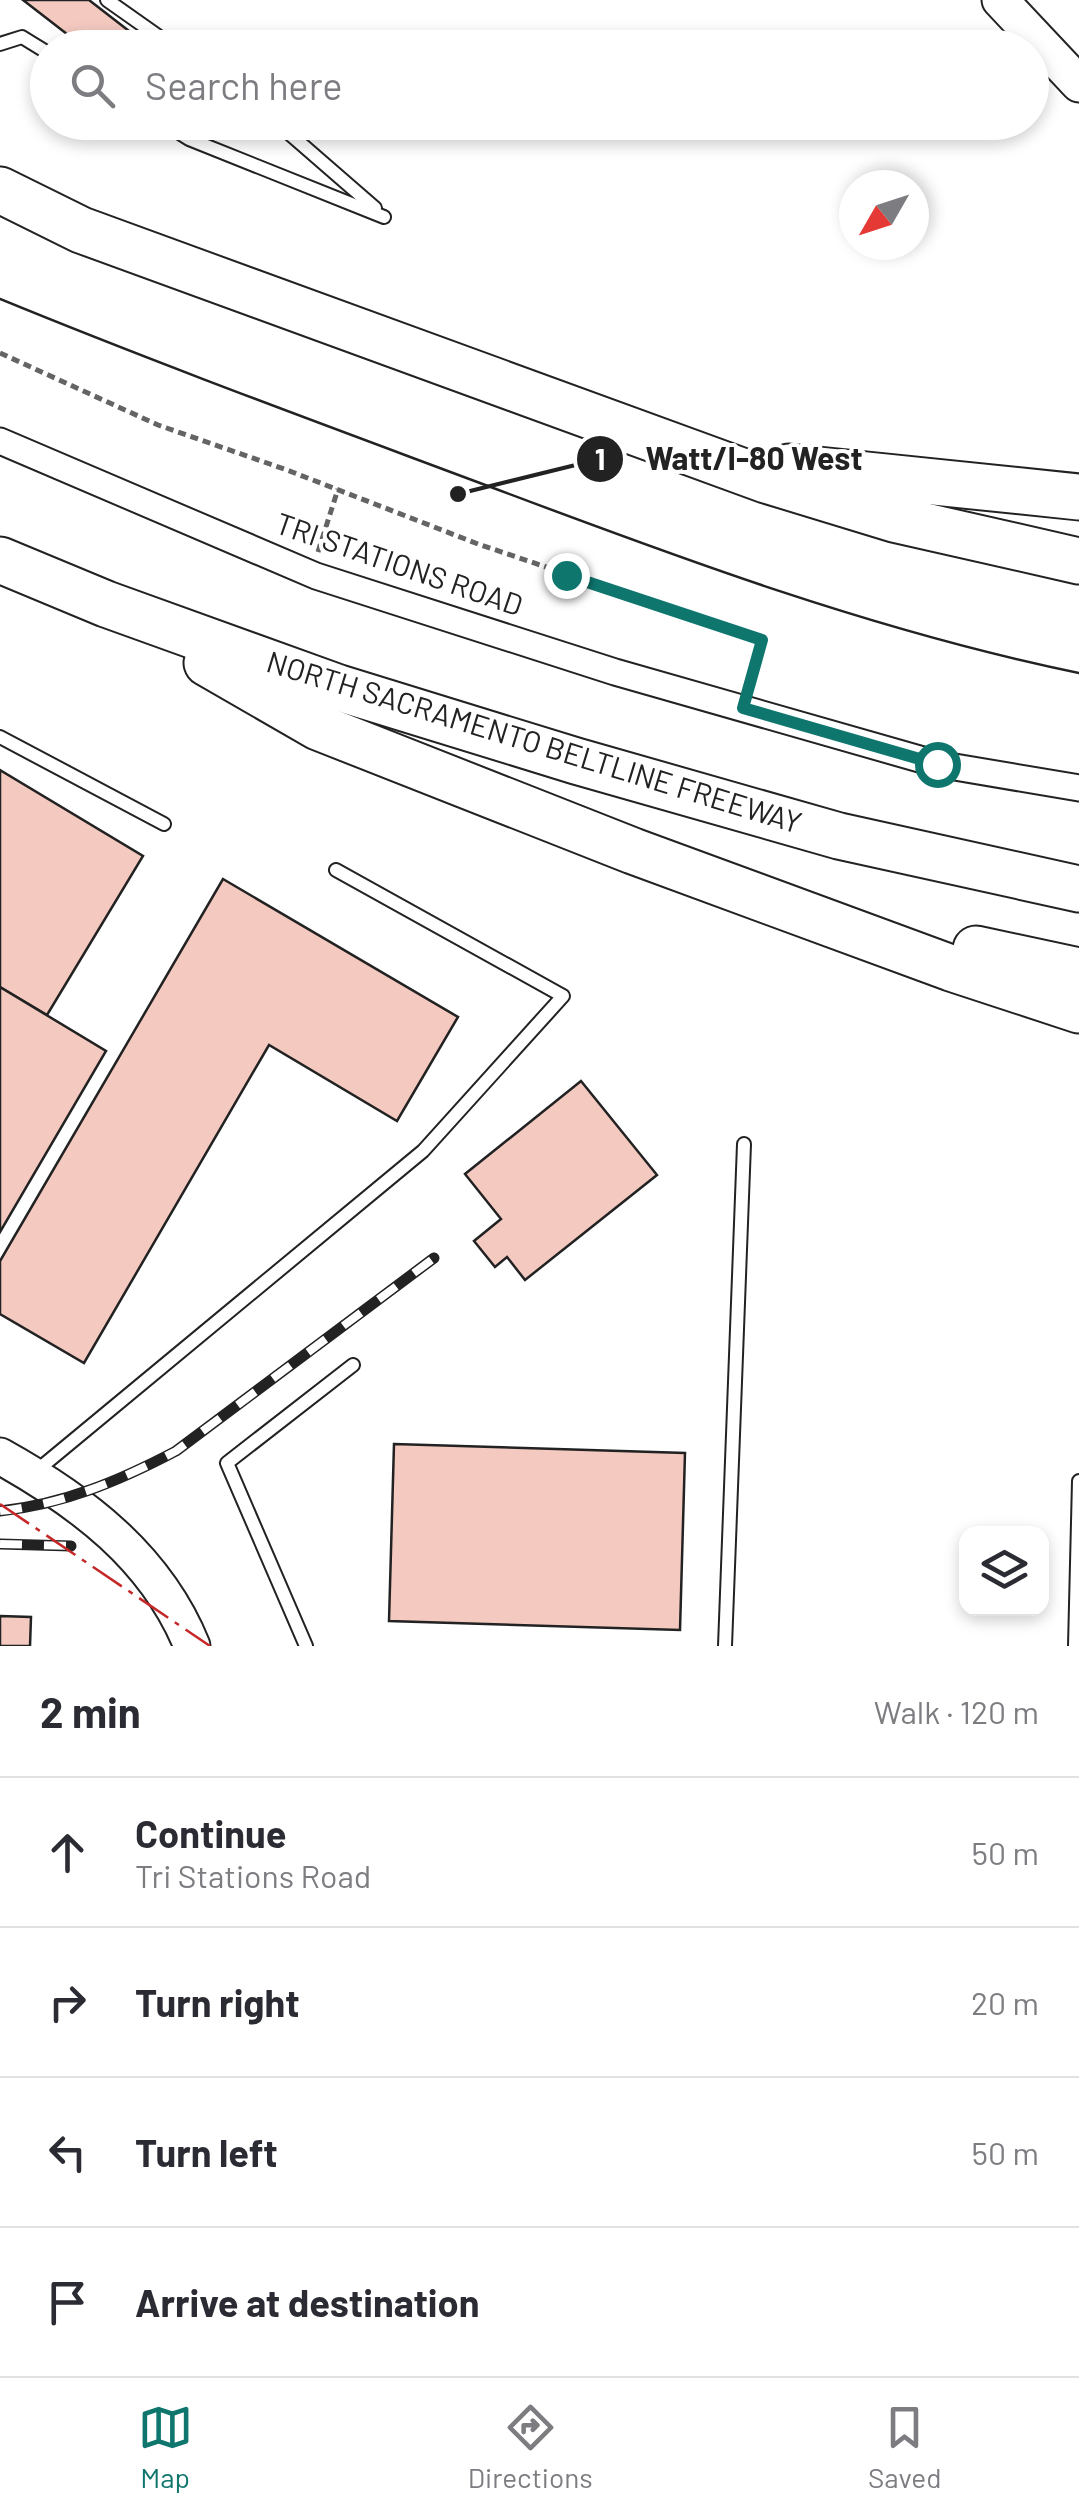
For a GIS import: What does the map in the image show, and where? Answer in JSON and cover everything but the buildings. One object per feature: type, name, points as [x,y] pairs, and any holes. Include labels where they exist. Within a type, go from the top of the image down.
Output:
[{"type":"highway","points":[[0,190],[81,230],[766,480],[894,518],[1079,561]]},
{"type":"highway","points":[[693,454],[1079,497]]},
{"type":"highway","name":"NORTH SACRAMENTO BELTLINE FREEWAY","points":[[0,560],[106,604],[339,688],[576,761],[839,836],[1079,889]]},
{"type":"highway","points":[[106,604],[318,727],[633,851],[950,968],[1079,1010]]},
{"type":"highway","points":[[798,912],[1079,971]]},
{"type":"street","points":[[1000,0],[1028,30]]},
{"type":"street","points":[[1049,52],[1079,84]]},
{"type":"street","name":"TRI STATIONS ROAD","points":[[0,441],[312,574],[615,672],[937,764],[1079,788]]},
{"type":"street","points":[[0,1456],[96,1517],[128,1548],[159,1586],[192,1646]]},
{"type":"lane","points":[[106,0],[149,30]]},
{"type":"lane","points":[[0,44],[22,37],[30,42]]},
{"type":"lane","points":[[192,140],[384,216],[297,140]]},
{"type":"lane","points":[[0,738],[164,824]]},
{"type":"lane","points":[[32,1474],[423,1150],[563,996],[336,870]]},
{"type":"lane","points":[[725,1646],[744,1144]]},
{"type":"lane","points":[[306,1646],[227,1464],[354,1366]]},
{"type":"lane","points":[[1075,1646],[1079,1481]]},
{"type":"path","points":[[0,353],[158,425],[495,550],[762,640],[743,708]]},
{"type":"path","points":[[312,574],[338,490]]},
{"type":"tram line","points":[[0,299],[706,566],[854,615],[1079,673]]},
{"type":"railway","points":[[0,1511],[91,1490],[176,1451],[434,1258]]},
{"type":"railway","points":[[0,1544],[71,1546]]},
{"type":"power","points":[[0,1504],[210,1646]]},
{"type":"place","name":"Watt/I-80 West","points":[[458,494]]},
{"type":"route","points":[[566,575],[762,640],[743,708],[937,764]]}]
